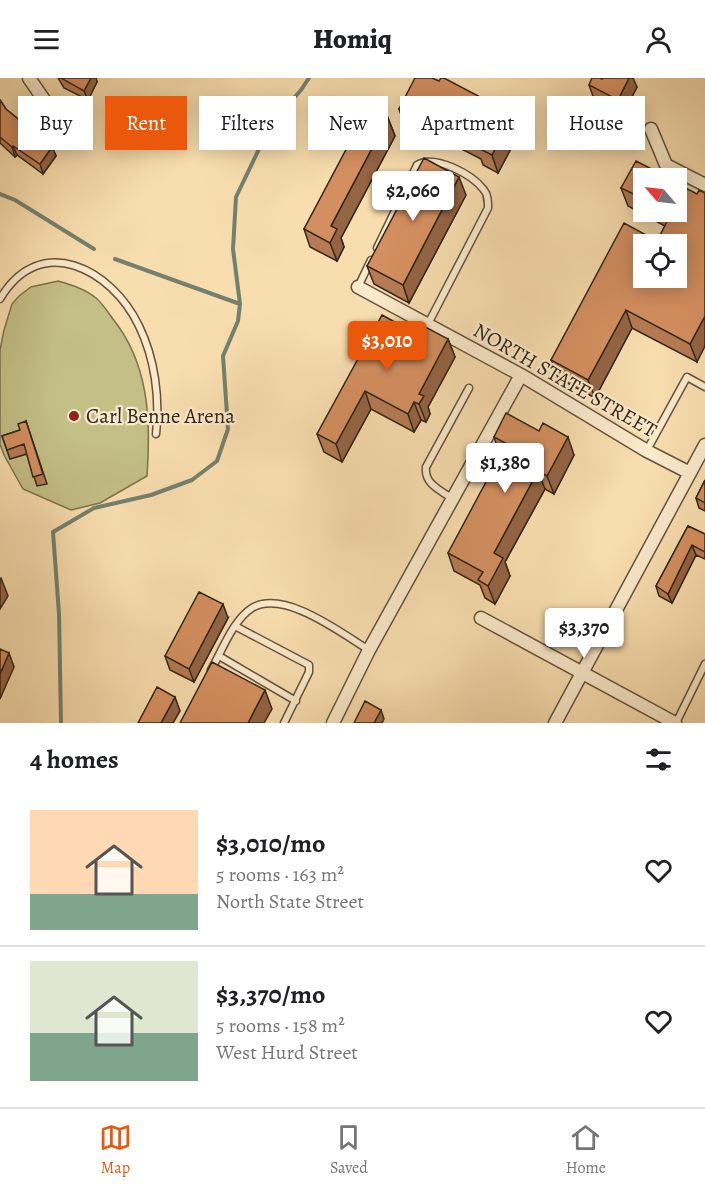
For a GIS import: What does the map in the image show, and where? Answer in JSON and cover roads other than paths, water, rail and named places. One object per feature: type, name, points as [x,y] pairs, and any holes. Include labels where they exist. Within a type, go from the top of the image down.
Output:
[{"type":"street","points":[[29,78],[41,96]]},
{"type":"street","points":[[651,129],[666,165],[705,185]]},
{"type":"street","name":"NORTH STATE STREET","points":[[358,287],[521,375],[647,451],[690,473]]},
{"type":"street","points":[[333,723],[369,650],[521,375]]},
{"type":"street","points":[[555,723],[704,450]]},
{"type":"street","points":[[481,618],[673,723]]},
{"type":"lane","points":[[358,287],[417,165],[431,159],[442,162],[478,183],[485,191],[489,208],[428,324]]},
{"type":"lane","points":[[0,299],[16,277],[42,263],[74,265],[88,270],[108,284],[125,303],[145,341],[156,385],[156,434]]},
{"type":"lane","points":[[647,451],[687,377],[705,387]]},
{"type":"lane","points":[[453,499],[432,485],[425,475],[426,467],[469,388]]},
{"type":"lane","points":[[208,675],[235,626],[252,608],[276,602],[293,607],[369,650]]},
{"type":"lane","points":[[235,626],[309,665],[309,672],[284,723]]},
{"type":"lane","points":[[219,656],[296,701]]},
{"type":"lane","points":[[673,723],[705,664]]},
{"type":"waterway","points":[[61,723],[59,614],[53,532],[94,508],[151,495],[192,480],[217,461],[228,429],[223,356],[238,321],[240,304],[233,249],[236,197],[271,124],[309,78]]},
{"type":"waterway","points":[[0,194],[15,200],[94,249]]},
{"type":"waterway","points":[[115,259],[240,304]]},
{"type":"place","name":"Carl Benne Arena","points":[[74,416]]}]
